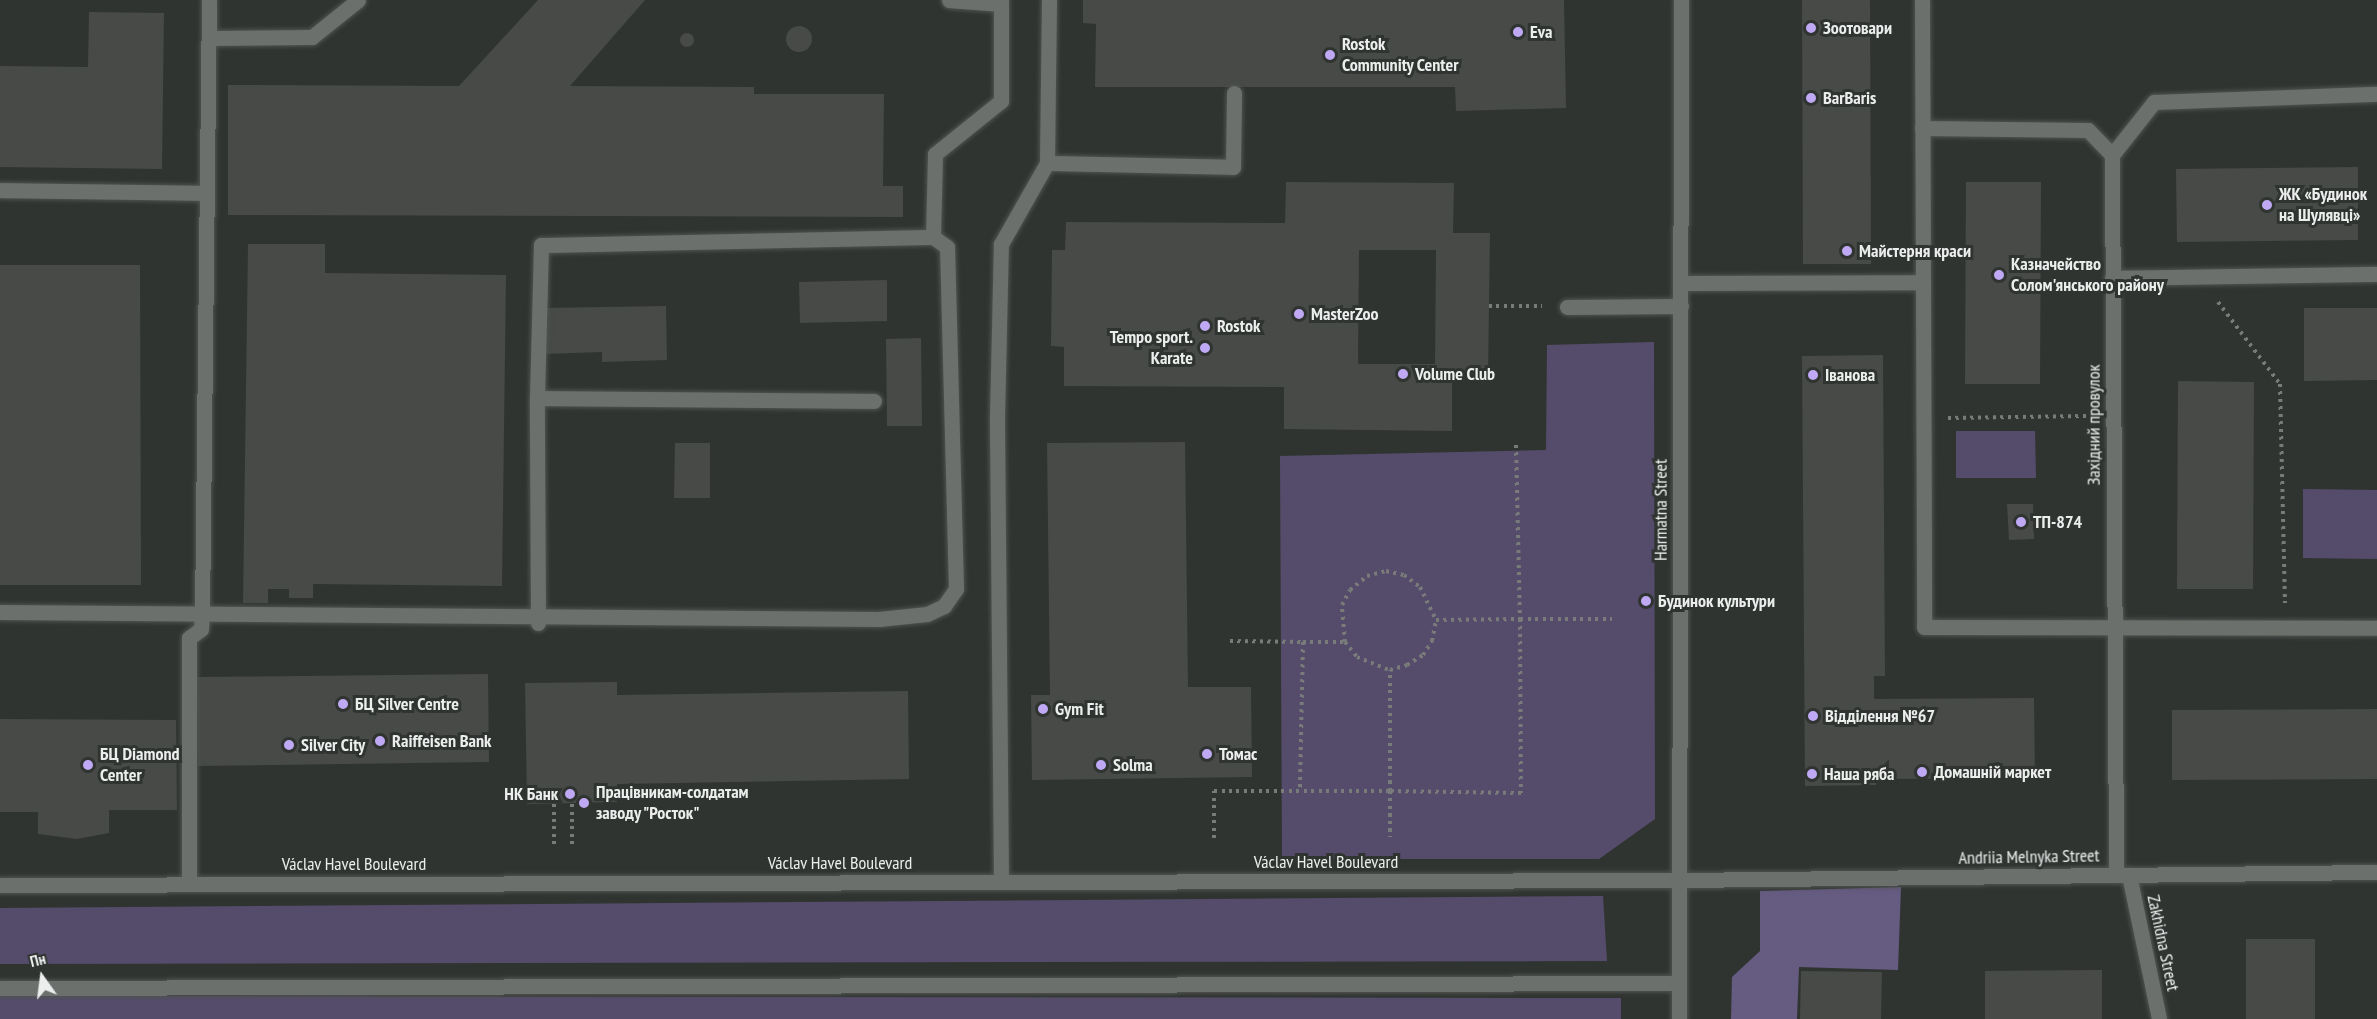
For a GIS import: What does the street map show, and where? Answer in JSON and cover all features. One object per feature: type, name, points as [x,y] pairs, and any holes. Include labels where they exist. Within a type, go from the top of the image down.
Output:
[{"type":"street","points":[[189,884],[189,638],[201,629],[202,615],[209,0]]},
{"type":"street","points":[[209,38],[312,37],[358,0]]},
{"type":"street","points":[[933,237],[935,154],[1001,100],[1001,2],[949,0]]},
{"type":"street","points":[[1001,882],[997,417],[1001,244],[1047,163],[1049,0]]},
{"type":"street","name":"Harmatna Street","points":[[1679,1019],[1681,0]]},
{"type":"street","points":[[1922,0],[1924,627],[2377,628]]},
{"type":"street","points":[[1047,163],[1233,167],[1234,93]]},
{"type":"street","points":[[1922,128],[2088,130],[2112,154],[2154,102],[2377,94]]},
{"type":"street","name":"Західний провулок","points":[[2112,154],[2114,628],[2122,875]]},
{"type":"street","points":[[0,190],[207,193]]},
{"type":"street","points":[[0,612],[538,619],[879,619],[910,618],[944,606],[956,589],[956,483],[947,247],[933,237],[541,245],[537,398],[538,619]]},
{"type":"street","points":[[2112,278],[2377,274]]},
{"type":"street","points":[[1681,283],[1923,282]]},
{"type":"street","points":[[1567,307],[1681,306]]},
{"type":"street","points":[[537,398],[874,401]]},
{"type":"street","name":"Andriia Melnyka Street","points":[[1681,880],[2377,872]]},
{"type":"street","name":"Zakhidna Street","points":[[2122,875],[2159,1019]]},
{"type":"street","name":"Václav Havel Boulevard","points":[[0,885],[1681,880]]},
{"type":"street","points":[[0,988],[1679,983]]},
{"type":"path","points":[[2199,277],[2280,384],[2285,628]]},
{"type":"path","points":[[1489,306],[1567,307]]},
{"type":"path","points":[[1923,418],[2113,416]]},
{"type":"path","points":[[1214,838],[1214,791],[1521,793],[1516,445]]},
{"type":"path","points":[[1386,571],[1404,575],[1420,587],[1436,620],[1432,641],[1423,655],[1407,665],[1390,670],[1357,657],[1345,642],[1342,605],[1350,590],[1367,576],[1386,571]]},
{"type":"path","points":[[1436,620],[1612,619]]},
{"type":"path","points":[[1230,641],[1345,642]]},
{"type":"path","points":[[1300,791],[1303,642]]},
{"type":"path","points":[[1390,670],[1390,837]]},
{"type":"path","points":[[554,804],[555,846]]},
{"type":"path","points":[[572,804],[572,846]]},
{"type":"shaded area","points":[[1654,342],[1655,819],[1599,859],[1282,859],[1280,456],[1546,450],[1547,345]]},
{"type":"shaded area","points":[[1956,431],[2035,431],[2036,478],[1956,478]]},
{"type":"shaded area","points":[[2303,489],[2377,490],[2377,559],[2303,558]]},
{"type":"shaded area","points":[[1901,887],[1898,970],[1799,967],[1797,1019],[1731,1019],[1732,977],[1760,951],[1760,891]]},
{"type":"shaded area","points":[[1603,896],[1607,961],[0,964],[0,908]]},
{"type":"shaded area","points":[[0,996],[1621,998],[1621,1019],[0,1019]]},
{"type":"building","points":[[538,0],[645,0],[570,86],[754,87],[754,94],[884,94],[883,186],[903,186],[903,217],[228,215],[228,85],[459,86]]},
{"type":"building","name":"Rostok Community Center","points":[[1083,0],[1564,0],[1566,108],[1456,111],[1455,87],[1095,87],[1096,24],[1083,23]]},
{"type":"building","points":[[1802,0],[1870,0],[1871,264],[1803,264]]},
{"type":"building","points":[[89,12],[164,13],[162,169],[0,167],[0,66],[88,67]]},
{"type":"building","points":[[799,26],[808,30],[812,39],[808,48],[799,52],[790,48],[786,39],[790,30]]},
{"type":"building","points":[[684,33],[690,33],[694,40],[690,47],[684,47],[680,43],[680,37]]},
{"type":"building","name":"ЖК «Будинок на Шулявці»","points":[[2358,167],[2358,240],[2177,242],[2176,169]]},
{"type":"building","name":"Rostok","points":[[1286,182],[1454,183],[1453,233],[1490,233],[1488,378],[1452,378],[1452,431],[1284,429],[1284,387],[1064,386],[1064,347],[1051,346],[1052,250],[1065,250],[1066,222],[1285,223]],"holes":[[[1359,250],[1436,250],[1435,364],[1358,364]]]},
{"type":"building","points":[[1966,182],[2041,182],[2040,384],[1965,384]]},
{"type":"building","points":[[248,244],[325,244],[325,273],[506,275],[502,586],[313,584],[313,598],[289,598],[289,589],[268,589],[268,603],[243,603]]},
{"type":"building","points":[[0,265],[140,265],[141,585],[0,585]]},
{"type":"building","points":[[887,280],[887,321],[800,323],[799,282]]},
{"type":"building","points":[[666,306],[667,360],[602,362],[602,352],[544,354],[543,308]]},
{"type":"building","points":[[2304,308],[2377,308],[2377,380],[2304,381]]},
{"type":"building","points":[[921,338],[922,426],[887,426],[886,339]]},
{"type":"building","points":[[1883,355],[1885,676],[1874,676],[1874,699],[2034,698],[2035,778],[1876,779],[1876,785],[1805,786],[1802,356]]},
{"type":"building","points":[[2178,381],[2254,382],[2253,589],[2177,589]]},
{"type":"building","points":[[1185,442],[1188,687],[1251,687],[1252,777],[1032,780],[1031,695],[1050,695],[1047,443]]},
{"type":"building","points":[[675,443],[710,443],[710,498],[674,498]]},
{"type":"building","name":"ТП-874","points":[[2007,504],[2033,504],[2034,539],[2009,540]]},
{"type":"building","name":"БЦ Silver Centre","points":[[488,674],[489,762],[198,766],[197,677]]},
{"type":"building","points":[[617,682],[617,695],[908,691],[909,779],[617,784],[617,802],[527,804],[525,683]]},
{"type":"building","points":[[2377,709],[2377,779],[2172,780],[2172,710]]},
{"type":"building","name":"БЦ Diamond Center","points":[[0,719],[176,720],[177,810],[109,810],[109,833],[77,839],[38,834],[38,812],[0,812]]},
{"type":"building","points":[[2246,939],[2315,939],[2315,1019],[2246,1019]]},
{"type":"building","points":[[2102,970],[2102,1019],[1985,1019],[1985,971]]},
{"type":"building","points":[[1801,971],[1882,972],[1881,1019],[1800,1019]]},
{"type":"place","name":"Зоотовари","points":[[1811,28]]},
{"type":"place","name":"Eva","points":[[1518,32]]},
{"type":"place","name":"Rostok Community Center","points":[[1330,55]]},
{"type":"place","name":"BarBaris","points":[[1811,98]]},
{"type":"place","name":"ЖК «Будинок на Шулявці»","points":[[2267,205]]},
{"type":"place","name":"Майстерня краси","points":[[1847,251]]},
{"type":"place","name":"Казначейство Солом'янського району","points":[[1999,275]]},
{"type":"place","name":"MasterZoo","points":[[1299,314]]},
{"type":"place","name":"Rostok","points":[[1205,326]]},
{"type":"place","name":"Tempo sport. Karate","points":[[1205,348]]},
{"type":"place","name":"Volume Club","points":[[1403,374]]},
{"type":"place","name":"Іванова","points":[[1813,375]]},
{"type":"place","name":"ТП-874","points":[[2021,522]]},
{"type":"place","name":"Будинок культури","points":[[1646,601]]},
{"type":"place","name":"БЦ Silver Centre","points":[[343,704]]},
{"type":"place","name":"Gym Fit","points":[[1043,709]]},
{"type":"place","name":"Відділення №67","points":[[1813,716]]},
{"type":"place","name":"Raiffeisen Bank","points":[[380,741]]},
{"type":"place","name":"Silver City","points":[[289,745]]},
{"type":"place","name":"Томас","points":[[1207,754]]},
{"type":"place","name":"БЦ Diamond Center","points":[[88,765]]},
{"type":"place","name":"Solma","points":[[1101,765]]},
{"type":"place","name":"Домашній маркет","points":[[1922,772]]},
{"type":"place","name":"Наша ряба","points":[[1812,774]]},
{"type":"place","name":"НК Банк","points":[[570,794]]},
{"type":"place","name":"Працівникам-солдатам заводу \"Росток\"","points":[[584,803]]}]
